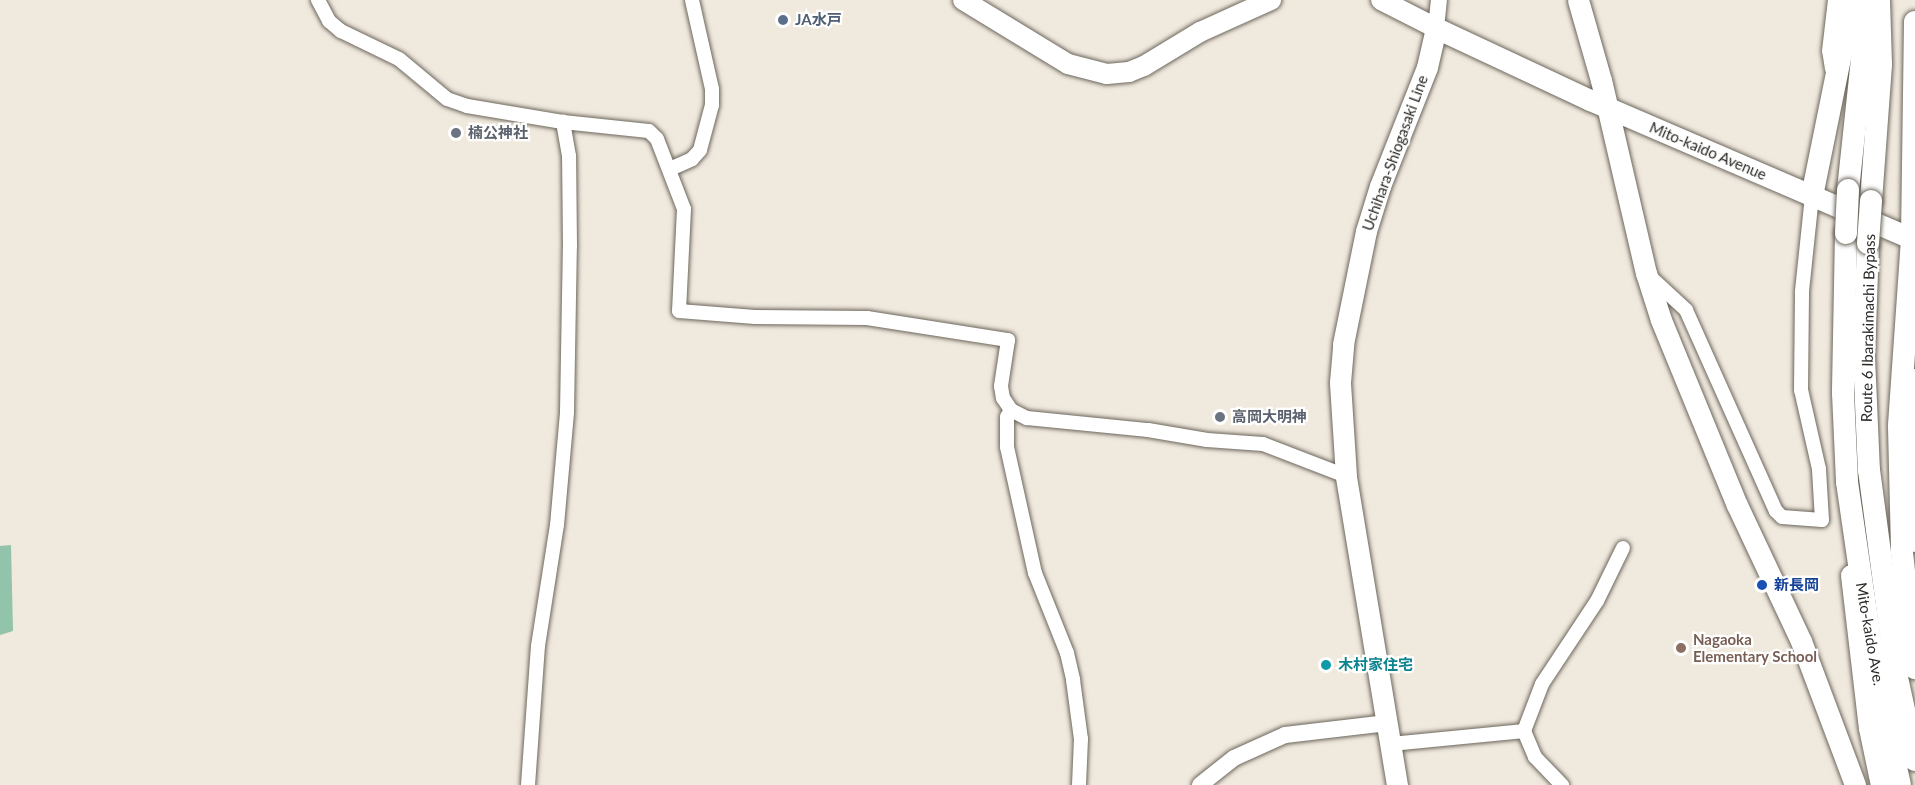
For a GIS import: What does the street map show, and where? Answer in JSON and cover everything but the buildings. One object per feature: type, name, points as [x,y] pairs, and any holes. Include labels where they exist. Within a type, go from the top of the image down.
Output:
[{"type":"highway","points":[[1812,196],[1852,0]]},
{"type":"highway","name":"Route 6 Ibarakimachi Bypass","points":[[1847,482],[1843,393],[1846,233],[1848,190],[1869,0]]},
{"type":"highway","name":"Route 6 Ibarakimachi Bypass","points":[[1879,0],[1881,64],[1868,243],[1864,357],[1869,470],[1896,673],[1915,760]]},
{"type":"highway","points":[[1915,22],[1913,240],[1899,427],[1902,553],[1915,668]]},
{"type":"highway","name":"Mito-kaido Ave.","points":[[1847,482],[1874,667],[1900,785]]},
{"type":"main road","points":[[963,0],[1068,64],[1107,74],[1129,72],[1144,66],[1200,32],[1271,0]]},
{"type":"main road","points":[[1381,0],[1607,107]]},
{"type":"main road","points":[[1578,0],[1607,107],[1646,273],[1696,410],[1801,641],[1856,785]]},
{"type":"main road","name":"Uchihara-Shiogasaki Line","points":[[1397,785],[1346,476],[1340,382],[1343,344],[1354,280],[1380,186],[1427,67],[1436,28]]},
{"type":"main road","name":"Mito-kaido Avenue","points":[[1607,107],[1913,240]]},
{"type":"main road","points":[[1847,482],[1853,607],[1869,728],[1881,785]]},
{"type":"street","points":[[318,0],[329,21],[341,31],[399,59],[447,99],[468,106],[563,122],[649,132],[657,139],[684,209],[679,311],[755,317],[867,318],[1008,340],[1001,386],[1003,398],[1011,410],[1028,418],[1148,430],[1207,440],[1263,444],[1346,476]]},
{"type":"street","points":[[670,169],[692,159],[700,150],[712,105],[712,89],[692,0]]},
{"type":"street","points":[[1436,28],[1439,0]]},
{"type":"street","points":[[1835,0],[1829,51],[1836,82]]},
{"type":"street","points":[[528,785],[538,646],[557,525],[567,412],[569,156],[563,122]]},
{"type":"street","points":[[1646,273],[1686,310],[1776,512],[1782,516],[1822,520],[1819,469],[1801,390],[1802,291],[1812,196]]},
{"type":"street","points":[[1915,376],[1912,470],[1915,545]]},
{"type":"street","points":[[1011,410],[1007,417],[1007,447],[1025,530],[1035,573],[1067,653],[1073,680],[1081,739],[1079,785]]},
{"type":"street","points":[[1562,785],[1535,757],[1524,731],[1542,684],[1597,602],[1623,548]]},
{"type":"street","points":[[1200,785],[1234,758],[1285,735],[1524,731]]},
{"type":"green space","points":[[11,545],[13,631],[0,635],[0,546]]},
{"type":"place","name":"JA水戸","points":[[783,20]]},
{"type":"place","name":"楠公神社","points":[[456,133]]},
{"type":"place","name":"高岡大明神","points":[[1220,417]]},
{"type":"place","name":"新長岡","points":[[1762,585]]},
{"type":"place","name":"Nagaoka Elementary School","points":[[1681,648]]},
{"type":"place","name":"木村家住宅","points":[[1326,665]]}]
